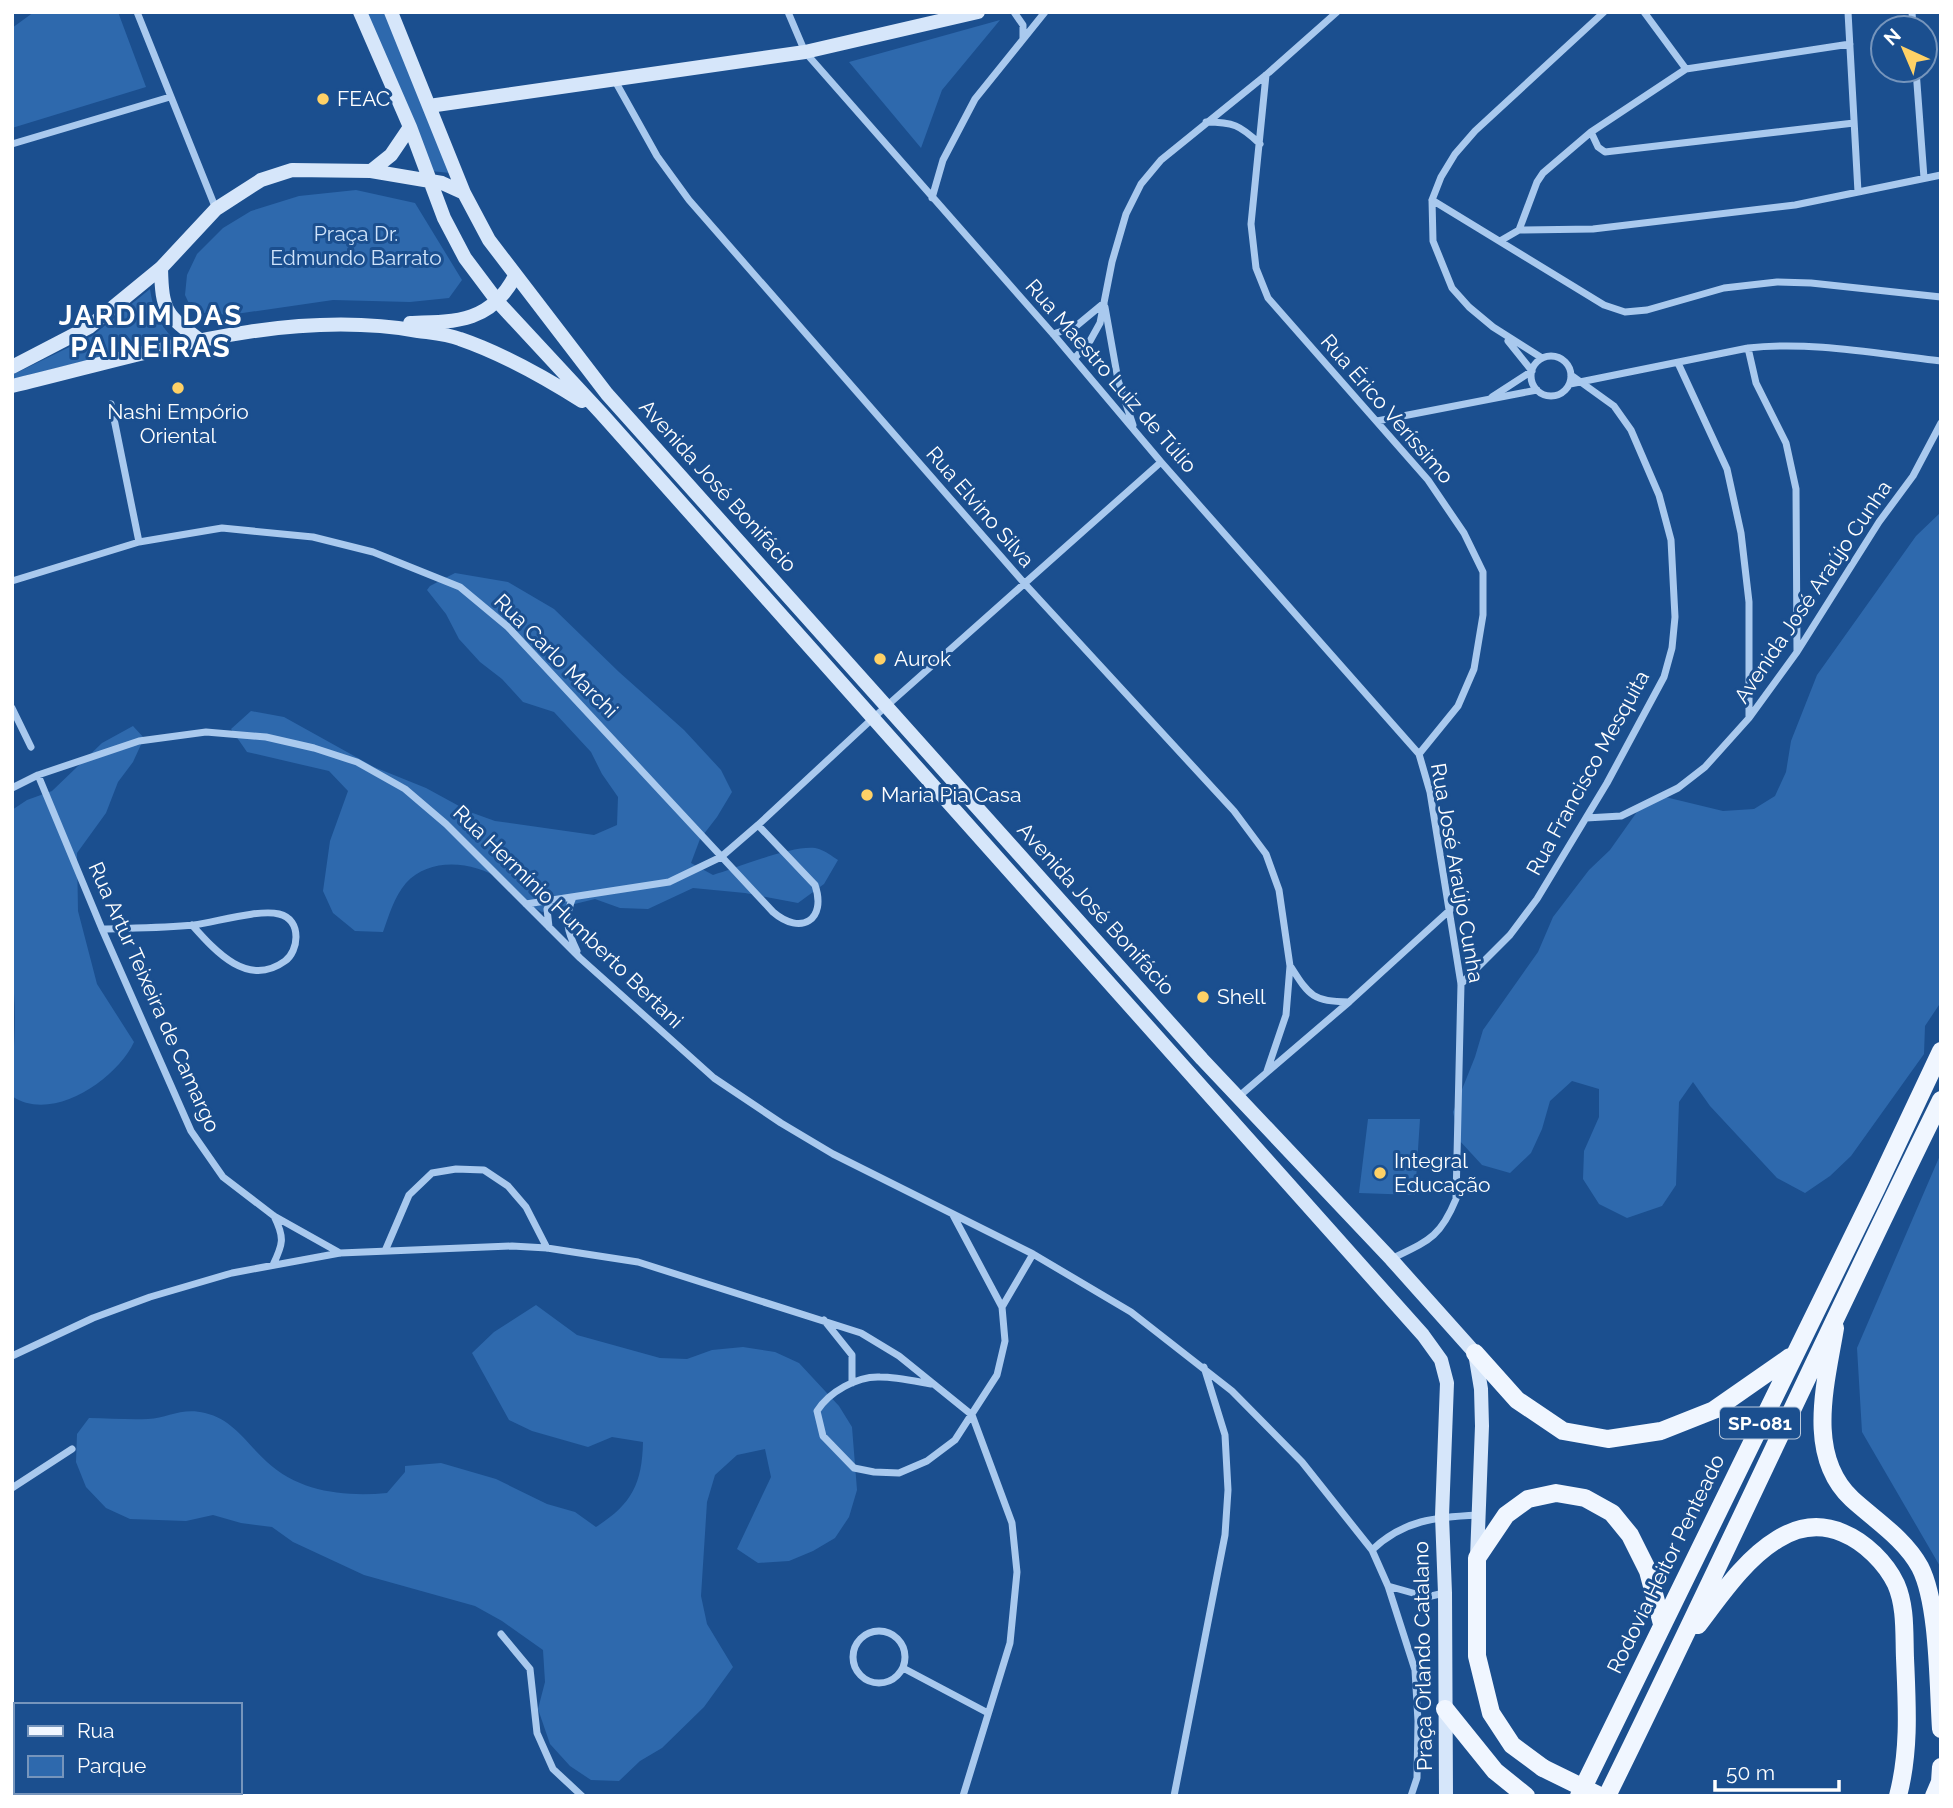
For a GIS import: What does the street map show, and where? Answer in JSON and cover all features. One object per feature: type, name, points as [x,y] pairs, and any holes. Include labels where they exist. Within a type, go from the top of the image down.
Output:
[{"type":"main road","name":"Avenida José Bonifácio","points":[[360,12],[410,127],[444,218],[466,258],[498,302],[601,413],[1423,1335],[1441,1360],[1447,1383],[1441,1516]]},
{"type":"main road","name":"Avenida José Bonifácio","points":[[391,12],[464,193],[489,240],[607,394],[1237,1098],[1391,1259],[1452,1331],[1475,1353]]},
{"type":"main road","points":[[429,106],[805,52],[978,12]]},
{"type":"main road","points":[[371,171],[391,155],[410,127]]},
{"type":"main road","points":[[12,367],[89,327],[161,268],[216,209],[261,180],[292,170],[371,171],[451,186],[464,193]]},
{"type":"main road","points":[[161,268],[162,300],[169,313],[201,341]]},
{"type":"main road","points":[[381,324],[453,322],[475,317],[498,302],[515,276]]},
{"type":"main road","name":"Avenida José Bonifácio","points":[[12,386],[220,336],[328,324],[381,324],[458,338],[537,373],[601,413]]},
{"type":"main road","name":"Rodovia Heitor Penteado","points":[[1579,1796],[1941,1051]]},
{"type":"main road","name":"SP-081","points":[[1607,1796],[1941,1100]]},
{"type":"main road","points":[[1838,1310],[1822,1419],[1825,1450],[1834,1476],[1850,1497],[1919,1564],[1927,1583],[1932,1610],[1941,1729]]},
{"type":"main road","points":[[1475,1353],[1517,1400],[1563,1431],[1608,1439],[1661,1431],[1714,1410],[1793,1355]]},
{"type":"main road","points":[[1475,1353],[1481,1389],[1482,1426],[1477,1558],[1477,1656],[1491,1713],[1512,1745],[1543,1768],[1600,1796]]},
{"type":"main road","points":[[1477,1558],[1506,1515],[1528,1499],[1556,1493],[1585,1498],[1612,1513],[1630,1535],[1648,1571],[1662,1624]]},
{"type":"main road","name":"Praça Orlando Catalano","points":[[1441,1516],[1445,1593],[1446,1796]]},
{"type":"main road","points":[[1677,1653],[1749,1563],[1777,1539],[1801,1528],[1828,1527],[1855,1538],[1874,1554],[1895,1583],[1903,1607],[1908,1737],[1898,1796]]},
{"type":"main road","points":[[1445,1709],[1495,1771],[1526,1796]]},
{"type":"street","points":[[137,12],[216,209]]},
{"type":"street","name":"Rua Maestro Luiz de Túlio","points":[[788,12],[805,52],[1419,754]]},
{"type":"street","points":[[1014,12],[1023,25],[1023,39]]},
{"type":"street","points":[[932,198],[943,160],[975,99],[1045,12]]},
{"type":"street","points":[[1074,359],[1090,341],[1100,323],[1125,214],[1141,184],[1161,160],[1266,75],[1337,12]]},
{"type":"street","points":[[1542,358],[1503,335],[1469,307],[1452,288],[1433,240],[1432,200],[1441,177],[1455,154],[1475,131],[1604,12]]},
{"type":"street","points":[[1644,12],[1686,69]]},
{"type":"street","points":[[1848,12],[1858,192]]},
{"type":"street","points":[[1519,230],[1543,173],[1591,132],[1686,69],[1850,44]]},
{"type":"street","name":"Rua Érico Veríssimo","points":[[1266,75],[1251,224],[1256,268],[1268,298],[1428,480],[1464,533],[1483,572],[1483,615],[1474,669],[1458,706],[1419,754]]},
{"type":"street","name":"Rua Elvino Silva","points":[[614,79],[657,156],[689,200],[1024,584],[1234,811],[1266,853],[1279,890],[1290,967],[1286,1015],[1267,1071]]},
{"type":"street","points":[[1917,84],[1924,178]]},
{"type":"street","points":[[12,144],[170,97]]},
{"type":"street","points":[[1206,122],[1228,122],[1245,129],[1260,144]]},
{"type":"street","points":[[1591,132],[1598,147],[1605,152],[1854,123]]},
{"type":"street","points":[[1500,242],[1519,230],[1593,229],[1796,205],[1941,175]]},
{"type":"street","points":[[1432,200],[1604,305],[1625,312],[1647,310],[1724,288],[1777,282],[1811,283],[1941,297]]},
{"type":"street","points":[[1054,334],[1074,327],[1105,303]]},
{"type":"street","points":[[1105,303],[1118,380],[1134,429]]},
{"type":"street","points":[[1503,335],[1532,371]]},
{"type":"street","points":[[1570,379],[1581,381],[1775,345],[1941,361]]},
{"type":"street","points":[[1748,348],[1756,383],[1786,443],[1796,489],[1797,652]]},
{"type":"street","points":[[1542,358],[1561,358],[1569,367],[1570,379],[1565,390],[1547,396],[1537,390],[1532,371],[1535,363],[1542,358]]},
{"type":"street","points":[[1678,363],[1727,469],[1741,533],[1749,602],[1749,718]]},
{"type":"street","points":[[1487,400],[1532,371]]},
{"type":"street","name":"Rua Francisco Mesquita","points":[[1461,984],[1510,935],[1537,899],[1586,818],[1664,677],[1672,648],[1675,617],[1671,540],[1659,495],[1631,430],[1614,406],[1581,381]]},
{"type":"street","points":[[1377,421],[1537,390]]},
{"type":"street","points":[[111,404],[139,542]]},
{"type":"street","name":"Avenida José Araújo Cunha","points":[[1586,818],[1621,816],[1678,788],[1705,767],[1749,718],[1797,652],[1879,522],[1913,476],[1941,423]]},
{"type":"street","points":[[526,904],[669,882],[721,857],[886,706],[1161,462]]},
{"type":"street","name":"Rua Carlo Marchi","points":[[12,581],[139,542],[222,528],[313,537],[373,552],[460,587],[508,627],[721,857],[785,922],[797,925],[810,920],[818,911],[819,898],[815,885],[758,825]]},
{"type":"street","points":[[12,708],[31,747]]},
{"type":"street","name":"Rua Hermínio Humberto Bertani","points":[[12,788],[38,775],[139,741],[206,732],[266,737],[314,748],[357,762],[405,789],[446,824],[580,958],[714,1077],[833,1154],[1033,1254],[1131,1312],[1204,1366],[1232,1391],[1303,1462],[1349,1519]]},
{"type":"street","name":"Rua José Araújo Cunha","points":[[1391,1259],[1431,1240],[1447,1222],[1456,1199],[1461,984],[1430,792],[1419,754]]},
{"type":"street","name":"Rua Artur Teixeira de Camargo","points":[[38,775],[102,929],[191,1130],[223,1177],[274,1216],[340,1253]]},
{"type":"street","points":[[573,897],[567,911],[566,925],[580,958]]},
{"type":"street","points":[[549,927],[547,909],[551,901]]},
{"type":"street","points":[[1237,1098],[1349,1002],[1451,909]]},
{"type":"street","points":[[102,929],[192,925],[267,913],[280,914],[290,919],[296,927],[296,942],[290,957],[274,969],[252,971],[234,964],[208,944],[192,925]]},
{"type":"street","points":[[1290,967],[1314,997],[1326,1002],[1349,1002]]},
{"type":"street","points":[[385,1251],[409,1195],[432,1173],[456,1169],[485,1170],[508,1186],[526,1207],[547,1248]]},
{"type":"street","points":[[931,1384],[877,1376],[852,1383],[823,1401],[817,1411],[823,1436],[853,1468],[899,1473],[927,1461],[955,1440],[997,1375],[1005,1341],[1002,1307],[953,1214]]},
{"type":"street","points":[[273,1265],[281,1249],[282,1233],[274,1216]]},
{"type":"street","points":[[12,1356],[93,1318],[150,1297],[232,1273],[340,1253],[512,1246],[547,1248],[638,1262],[861,1333],[899,1356],[972,1415],[1012,1523],[1017,1572],[1010,1643],[963,1796]]},
{"type":"street","points":[[1002,1307],[1033,1254]]},
{"type":"street","points":[[824,1320],[852,1355],[852,1383]]},
{"type":"street","points":[[1174,1796],[1225,1535],[1228,1490],[1225,1435],[1204,1366]]},
{"type":"street","points":[[12,1488],[72,1449]]},
{"type":"street","points":[[1372,1550],[1387,1536],[1405,1527],[1441,1516],[1479,1515]]},
{"type":"street","name":"Praça Orlando Catalano","points":[[1349,1519],[1372,1550],[1388,1586],[1415,1670],[1417,1766],[1411,1796]]},
{"type":"street","points":[[1388,1586],[1427,1597],[1445,1593]]},
{"type":"street","points":[[873,1631],[890,1633],[896,1637],[904,1651],[903,1668],[890,1680],[881,1683],[864,1678],[853,1664],[854,1646],[873,1631]]},
{"type":"street","points":[[501,1634],[530,1669],[537,1733],[553,1769],[582,1796]]},
{"type":"street","points":[[903,1668],[988,1713]]},
{"type":"green space","points":[[34,12],[118,12],[146,87],[12,128],[12,28]]},
{"type":"green space","points":[[363,12],[386,12],[450,173],[431,171]]},
{"type":"green space","points":[[1000,20],[942,90],[921,148],[849,62]]},
{"type":"green space","name":"Praça Dr. Edmundo Barrato","points":[[356,190],[415,203],[462,280],[449,298],[410,302],[333,300],[229,315],[193,312],[185,295],[187,275],[197,254],[223,228],[251,211],[299,196]]},
{"type":"green space","points":[[150,289],[157,316],[173,339],[12,379],[12,375],[92,336]]},
{"type":"green space","points":[[1941,512],[1941,1002],[1925,1026],[1924,1054],[1851,1156],[1830,1176],[1805,1193],[1777,1178],[1710,1106],[1693,1082],[1679,1102],[1676,1185],[1662,1206],[1627,1218],[1599,1204],[1583,1179],[1584,1151],[1599,1117],[1599,1089],[1572,1081],[1550,1101],[1531,1153],[1510,1173],[1482,1165],[1459,1140],[1453,1112],[1483,1030],[1538,952],[1553,917],[1589,870],[1610,850],[1639,809],[1661,796],[1723,811],[1754,809],[1775,796],[1786,772],[1791,741],[1817,675],[1916,536]]},
{"type":"green space","points":[[455,573],[508,582],[554,609],[684,730],[721,770],[732,792],[700,839],[691,863],[713,875],[797,849],[819,849],[838,860],[824,884],[798,903],[745,893],[693,888],[648,909],[620,908],[595,899],[542,912],[521,900],[503,881],[489,873],[452,864],[427,869],[406,883],[395,900],[383,932],[355,931],[333,913],[323,891],[330,841],[348,791],[329,771],[247,752],[231,729],[251,711],[284,717],[374,767],[495,821],[594,835],[617,825],[618,797],[591,752],[554,712],[523,702],[502,679],[480,662],[459,639],[446,614],[427,590]]},
{"type":"green space","points":[[133,726],[144,738],[133,762],[118,782],[106,813],[77,853],[78,911],[97,984],[134,1042],[113,1070],[82,1093],[46,1105],[28,1103],[12,1096],[15,1019],[12,992],[12,810],[27,800],[52,791],[102,743]]},
{"type":"green space","points":[[1368,1119],[1420,1119],[1415,1195],[1359,1193]]},
{"type":"green space","points":[[1941,1153],[1941,1568],[1862,1432],[1857,1348]]},
{"type":"green space","points":[[536,1305],[577,1335],[660,1358],[687,1359],[712,1350],[743,1347],[775,1352],[799,1363],[839,1406],[852,1427],[857,1490],[849,1517],[835,1538],[789,1561],[758,1563],[737,1549],[771,1477],[765,1449],[737,1455],[715,1475],[707,1502],[701,1596],[707,1624],[733,1667],[704,1707],[662,1748],[640,1761],[619,1781],[591,1780],[570,1766],[550,1744],[538,1709],[545,1682],[543,1650],[502,1621],[475,1606],[364,1575],[293,1542],[272,1527],[241,1523],[213,1515],[186,1521],[130,1519],[106,1508],[86,1487],[76,1462],[77,1434],[89,1418],[148,1419],[197,1411],[224,1421],[267,1462],[293,1480],[308,1486],[339,1493],[387,1493],[405,1472],[405,1466],[441,1463],[496,1479],[547,1504],[575,1512],[596,1527],[618,1510],[633,1492],[640,1470],[643,1442],[612,1437],[588,1447],[532,1431],[509,1420],[472,1353],[494,1332]]},
{"type":"place","name":"FEAC","points":[[323,99]]},
{"type":"place","name":"Nashi Empório Oriental","points":[[178,388]]},
{"type":"place","name":"Aurok","points":[[880,659]]},
{"type":"place","name":"Maria Pia Casa","points":[[867,795]]},
{"type":"place","name":"Shell","points":[[1203,997]]},
{"type":"place","name":"Integral Educação","points":[[1380,1173]]},
{"type":"district","name":"JARDIM DAS PAINEIRAS","points":[[151,331]]}]
